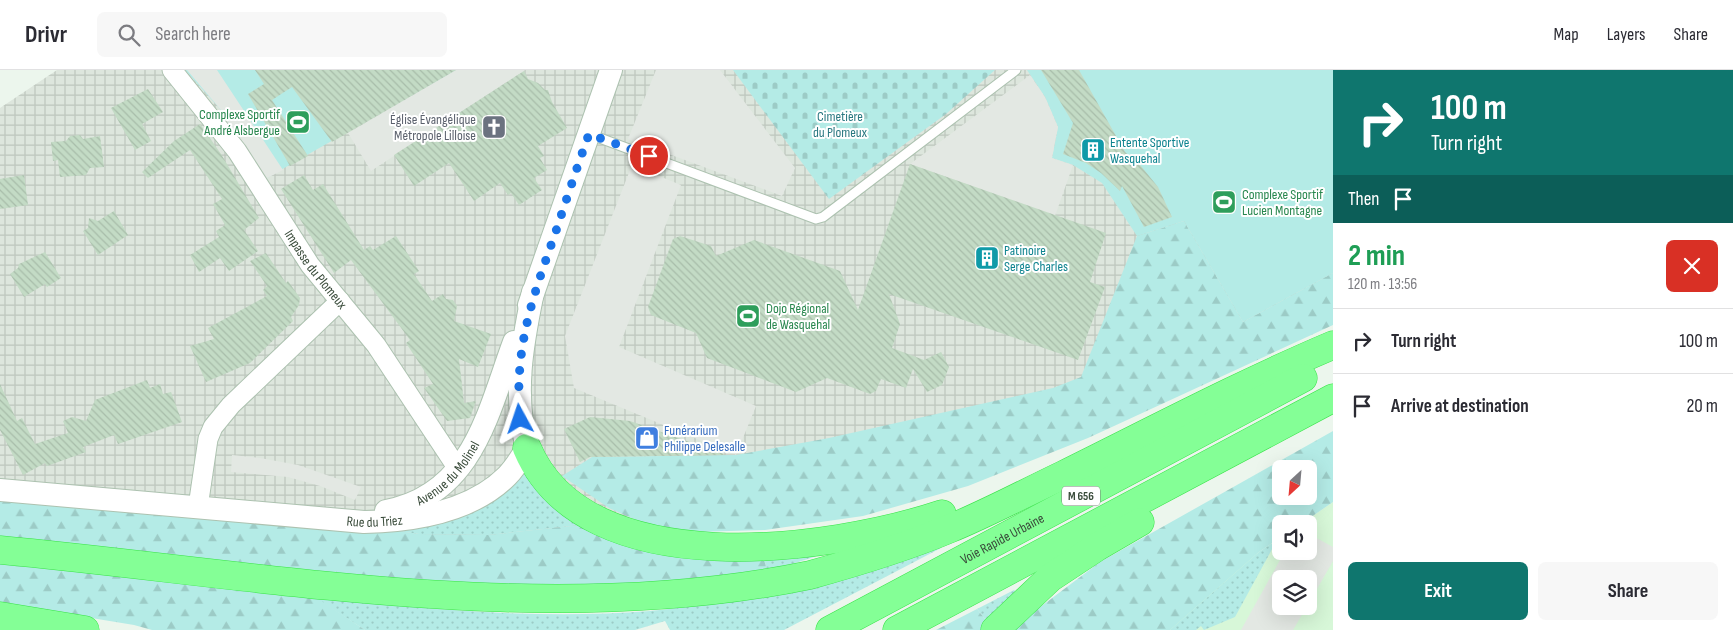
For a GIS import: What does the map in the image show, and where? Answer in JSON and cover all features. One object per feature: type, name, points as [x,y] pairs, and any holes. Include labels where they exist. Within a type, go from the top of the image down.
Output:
[{"type":"highway","points":[[0,550],[427,601],[520,608],[605,608],[646,605],[764,587],[862,560],[956,526],[1333,345]]},
{"type":"highway","name":"Voie Rapide Urbaine","points":[[830,630],[1333,362]]},
{"type":"highway","points":[[995,630],[1032,594],[1066,567],[1187,495],[1333,399]]},
{"type":"highway","name":"M 656","points":[[897,630],[1333,399]]},
{"type":"highway","points":[[527,448],[539,470],[548,481],[560,493],[590,516],[621,531],[651,540],[710,546],[822,541],[886,530],[956,510],[1094,460]]},
{"type":"highway","points":[[0,616],[85,630]]},
{"type":"highway","points":[[0,629],[11,630]]},
{"type":"street","name":"Impasse du Plomeux","points":[[172,70],[237,151],[306,259],[376,344],[458,469]]},
{"type":"street","name":"Avenue du Molinel","points":[[318,517],[376,513],[410,504],[437,490],[458,469],[481,433],[611,70]]},
{"type":"street","name":"Avenue du Molinel","points":[[527,448],[520,419],[518,392],[524,335],[533,292]]},
{"type":"street","points":[[198,507],[208,439],[213,427],[231,405],[340,301]]},
{"type":"street","name":"Rue du Triez","points":[[0,490],[346,521],[381,522],[423,517],[461,504],[498,483],[513,469],[527,448]]},
{"type":"lane","points":[[589,134],[816,219],[823,217],[1016,70]]},
{"type":"shaded area","points":[[57,70],[1333,70],[1333,313],[509,555],[0,523],[0,108]]},
{"type":"shaded area","points":[[187,70],[217,70],[283,170],[265,179],[221,110]]},
{"type":"shaded area","points":[[456,70],[525,70],[371,171],[348,133]]},
{"type":"shaded area","points":[[656,70],[720,70],[795,168],[782,196],[628,139]]},
{"type":"shaded area","points":[[1030,75],[1045,97],[1058,127],[1052,158],[1073,165],[1055,216],[910,164]]},
{"type":"shaded area","points":[[632,165],[681,185],[619,347],[756,406],[736,455],[574,388],[565,336]]},
{"type":"shaded area","points":[[232,455],[298,465],[361,487],[355,500],[320,486],[288,477],[231,472]]},
{"type":"shaded area","points":[[1333,502],[1333,630],[1148,630],[1272,543],[1272,560],[1317,560],[1317,515],[1314,515]]},
{"type":"shaded area","points":[[1317,538],[1333,547],[1333,561],[1317,589],[1317,570],[1274,570],[1280,560],[1317,560]]},
{"type":"shaded area","points":[[1272,574],[1272,615],[1302,615],[1293,630],[1241,630]]},
{"type":"green space","name":"Complexe Sportif André Alsbergue","points":[[185,70],[456,70],[265,179],[221,110]]},
{"type":"green space","name":"Cimetière du Plomeux","points":[[733,70],[995,70],[946,114],[829,199]]},
{"type":"green space","name":"Complexe Sportif Lucien Montagne","points":[[1027,70],[1333,70],[1333,273],[1243,322],[1184,221],[1137,236],[1102,183],[1073,165],[1052,158],[1058,127],[1045,97]]},
{"type":"green space","points":[[1184,221],[1243,322],[1333,273],[1333,325],[1088,438],[968,486],[863,516],[765,530],[696,532],[654,528],[609,508],[562,476],[592,457],[736,455],[829,438],[1053,388],[1081,377],[1137,236]]},
{"type":"green space","points":[[1333,431],[1333,502],[1314,515],[1272,515],[1272,543],[1259,552],[1170,630],[1015,630],[1027,617],[1100,562],[1272,465],[1272,505],[1318,505],[1318,460],[1281,460]]},
{"type":"green space","points":[[524,469],[536,482],[590,524],[488,535],[419,534],[380,528]]},
{"type":"green space","points":[[0,501],[380,528],[419,534],[488,535],[590,524],[763,552],[767,572],[717,582],[443,589],[0,538]]},
{"type":"green space","points":[[936,542],[941,548],[784,630],[670,630],[665,621],[635,630],[365,630],[314,597],[398,606],[524,614],[650,611],[686,606],[755,591]]},
{"type":"green space","points":[[1272,543],[1272,549],[1235,617],[1204,630],[1201,626],[1196,630],[1170,630],[1259,552]]},
{"type":"green space","points":[[837,546],[814,557],[767,572],[763,552]]},
{"type":"green space","points":[[0,561],[314,596],[365,630],[152,630],[134,625],[0,603]]},
{"type":"green space","points":[[1014,590],[1019,595],[989,624],[977,609]]},
{"type":"green space","points":[[977,609],[989,624],[983,630],[936,630]]},
{"type":"building","points":[[255,70],[456,70],[332,142],[292,87],[272,100],[308,156],[290,166],[248,94],[264,84]]},
{"type":"building","name":"Entente Sportive Wasquehal","points":[[1041,70],[1079,70],[1125,152],[1141,166],[1158,187],[1172,217],[1144,227],[1122,186],[1120,191],[1101,173],[1086,163],[1063,154],[1073,123]]},
{"type":"building","name":"Église Évangélique Métropole Lilloise","points":[[524,71],[528,79],[548,90],[552,102],[567,128],[538,146],[544,156],[540,158],[547,170],[534,178],[542,190],[519,205],[511,193],[508,195],[500,183],[474,201],[449,163],[414,186],[394,155]]},
{"type":"building","points":[[148,89],[163,112],[142,124],[151,141],[135,150],[111,108]]},
{"type":"building","points":[[200,124],[221,154],[259,218],[244,230],[258,251],[229,271],[220,258],[199,272],[190,255],[219,237],[216,231],[225,225],[213,204],[222,199],[190,150],[148,178],[142,172],[174,141]]},
{"type":"building","points":[[80,135],[83,139],[100,136],[104,167],[90,168],[86,175],[60,177],[58,160],[53,161],[51,142],[66,141],[70,136]]},
{"type":"building","points":[[910,164],[1106,233],[1090,282],[1105,287],[1078,360],[889,294],[900,324],[892,348],[924,360],[941,352],[949,367],[942,385],[927,392],[913,369],[906,388],[881,379],[876,391],[870,394],[827,378],[796,392],[707,358],[696,333],[651,315],[648,307],[673,239],[680,236],[711,246],[716,256],[754,240],[840,271],[858,310]]},
{"type":"building","points":[[24,175],[28,205],[0,209],[0,179]]},
{"type":"building","points":[[304,175],[313,190],[323,184],[364,250],[370,246],[373,250],[396,236],[419,271],[414,274],[432,301],[443,294],[446,299],[453,300],[457,306],[454,321],[491,334],[478,367],[459,359],[464,403],[476,401],[470,418],[447,421],[424,388],[433,384],[406,343],[410,340],[351,260],[334,273],[281,189]]},
{"type":"building","points":[[114,211],[128,235],[98,255],[83,231],[88,228],[89,218],[98,221]]},
{"type":"building","points":[[45,252],[61,278],[47,287],[45,284],[24,297],[10,274],[18,268],[19,264]]},
{"type":"building","points":[[266,253],[286,283],[288,281],[300,298],[299,305],[291,317],[293,321],[250,363],[206,382],[190,346],[214,339],[208,328],[267,296],[263,290],[267,286],[250,261]]},
{"type":"building","points":[[147,380],[150,388],[160,384],[163,394],[171,392],[182,422],[118,444],[114,435],[83,447],[86,452],[47,466],[45,463],[23,475],[0,430],[0,384],[17,421],[22,418],[35,444],[68,433],[63,421],[72,417],[86,421],[95,400]]},
{"type":"building","points":[[590,417],[630,421],[724,454],[590,457],[580,462],[564,429]]},
{"type":"place","name":"Complexe Sportif André Alsbergue","points":[[298,122]]},
{"type":"place","name":"Église Évangélique Métropole Lilloise","points":[[494,127]]},
{"type":"place","name":"Entente Sportive Wasquehal","points":[[1093,150]]},
{"type":"place","name":"Complexe Sportif Lucien Montagne","points":[[1224,202]]},
{"type":"place","name":"Patinoire Serge Charles","points":[[987,258]]},
{"type":"place","name":"Dojo Régional de Wasquehal","points":[[748,316]]},
{"type":"place","name":"Funérarium Philippe Delesalle","points":[[647,438]]},
{"type":"route","points":[[520,419],[518,392],[521,359],[533,292],[589,134],[649,156]]}]
